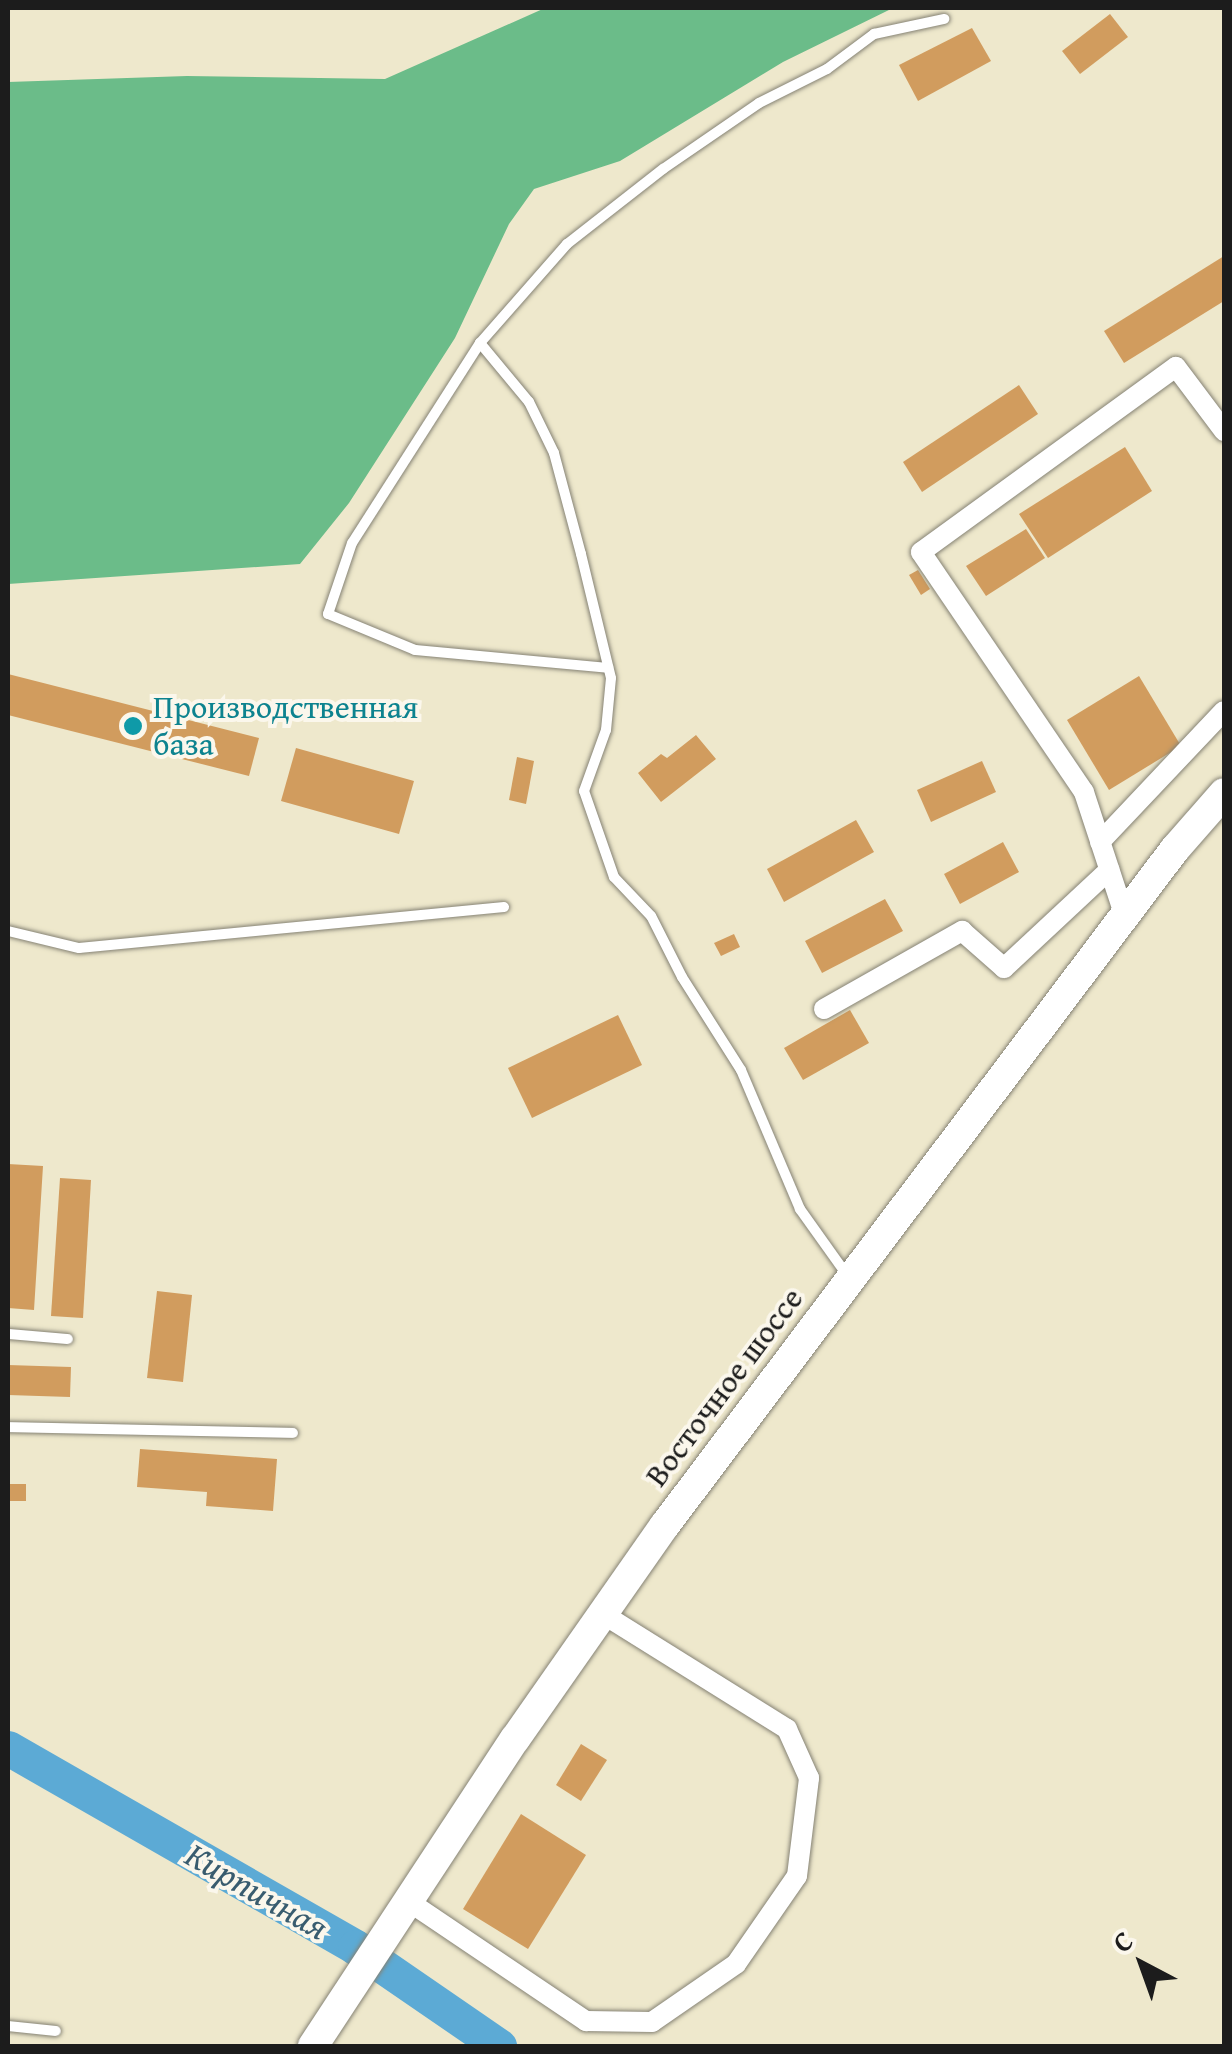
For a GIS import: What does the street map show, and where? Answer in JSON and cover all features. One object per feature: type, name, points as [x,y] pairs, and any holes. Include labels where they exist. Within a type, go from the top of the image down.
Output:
[{"type":"street","points":[[1124,917],[1084,792],[921,552],[1176,367],[1224,431]]},
{"type":"street","points":[[1100,842],[1224,711]]},
{"type":"street","name":"Восточное шоссе","points":[[312,2046],[602,1614],[849,1277],[1124,917],[1224,793]]},
{"type":"street","points":[[824,1009],[962,930],[1004,968],[1109,870]]},
{"type":"street","points":[[408,1901],[586,2021],[652,2022],[736,1964],[797,1876],[809,1778],[787,1729],[602,1614]]},
{"type":"lane","points":[[608,668],[414,650],[328,614],[352,543],[480,342],[568,244],[664,169],[759,103],[826,69],[874,34],[944,19]]},
{"type":"lane","points":[[480,342],[530,402],[554,453],[611,678],[606,730],[584,791],[614,878],[650,916],[682,977],[740,1070],[800,1210],[849,1277]]},
{"type":"lane","points":[[8,931],[79,948],[504,907]]},
{"type":"lane","points":[[8,1334],[68,1339]]},
{"type":"lane","points":[[8,1426],[293,1434]]},
{"type":"lane","points":[[8,2026],[56,2031]]},
{"type":"green space","points":[[545,8],[893,8],[783,62],[620,161],[534,189],[509,224],[455,338],[349,503],[300,564],[8,584],[8,82],[187,76],[385,79]]},
{"type":"building","points":[[1110,14],[1128,37],[1080,74],[1062,51]]},
{"type":"building","points":[[972,28],[991,61],[918,101],[899,65]]},
{"type":"building","points":[[1224,256],[1224,301],[1124,363],[1104,331]]},
{"type":"building","points":[[1019,385],[1038,414],[922,492],[903,462]]},
{"type":"building","points":[[1125,447],[1152,491],[1048,558],[1019,514]]},
{"type":"building","points":[[1026,529],[1045,558],[986,596],[966,566]]},
{"type":"building","points":[[918,570],[930,589],[921,595],[909,575]]},
{"type":"building","name":"Производственная база","points":[[8,674],[259,738],[249,776],[8,715]]},
{"type":"building","points":[[1139,676],[1181,746],[1109,790],[1067,720]]},
{"type":"building","points":[[696,735],[716,759],[661,802],[638,773],[661,754],[667,758]]},
{"type":"building","points":[[296,748],[414,781],[399,834],[281,801]]},
{"type":"building","points":[[517,757],[534,761],[526,804],[509,800]]},
{"type":"building","points":[[982,761],[996,792],[931,822],[917,790]]},
{"type":"building","points":[[856,820],[874,852],[784,902],[767,869]]},
{"type":"building","points":[[1003,842],[1019,872],[960,904],[944,874]]},
{"type":"building","points":[[885,899],[903,931],[822,973],[805,941]]},
{"type":"building","points":[[734,934],[740,947],[721,956],[714,943]]},
{"type":"building","points":[[850,1010],[869,1043],[803,1080],[784,1048]]},
{"type":"building","points":[[618,1015],[642,1065],[532,1118],[508,1068]]},
{"type":"building","points":[[8,1164],[43,1166],[34,1310],[8,1308]]},
{"type":"building","points":[[60,1178],[91,1180],[83,1318],[51,1316]]},
{"type":"building","points":[[157,1291],[192,1295],[183,1382],[147,1378]]},
{"type":"building","points":[[8,1365],[71,1367],[70,1397],[8,1395]]},
{"type":"building","points":[[140,1449],[277,1459],[273,1511],[206,1506],[207,1492],[137,1487]]},
{"type":"building","points":[[8,1484],[26,1484],[26,1501],[8,1501]]},
{"type":"building","points":[[581,1744],[607,1760],[581,1801],[556,1785]]},
{"type":"building","points":[[521,1814],[586,1855],[528,1949],[463,1909]]},
{"type":"waterway","name":"Кирпичная","points":[[8,1748],[355,1947],[499,2046]]},
{"type":"place","name":"Производственная база","points":[[133,726]]}]
